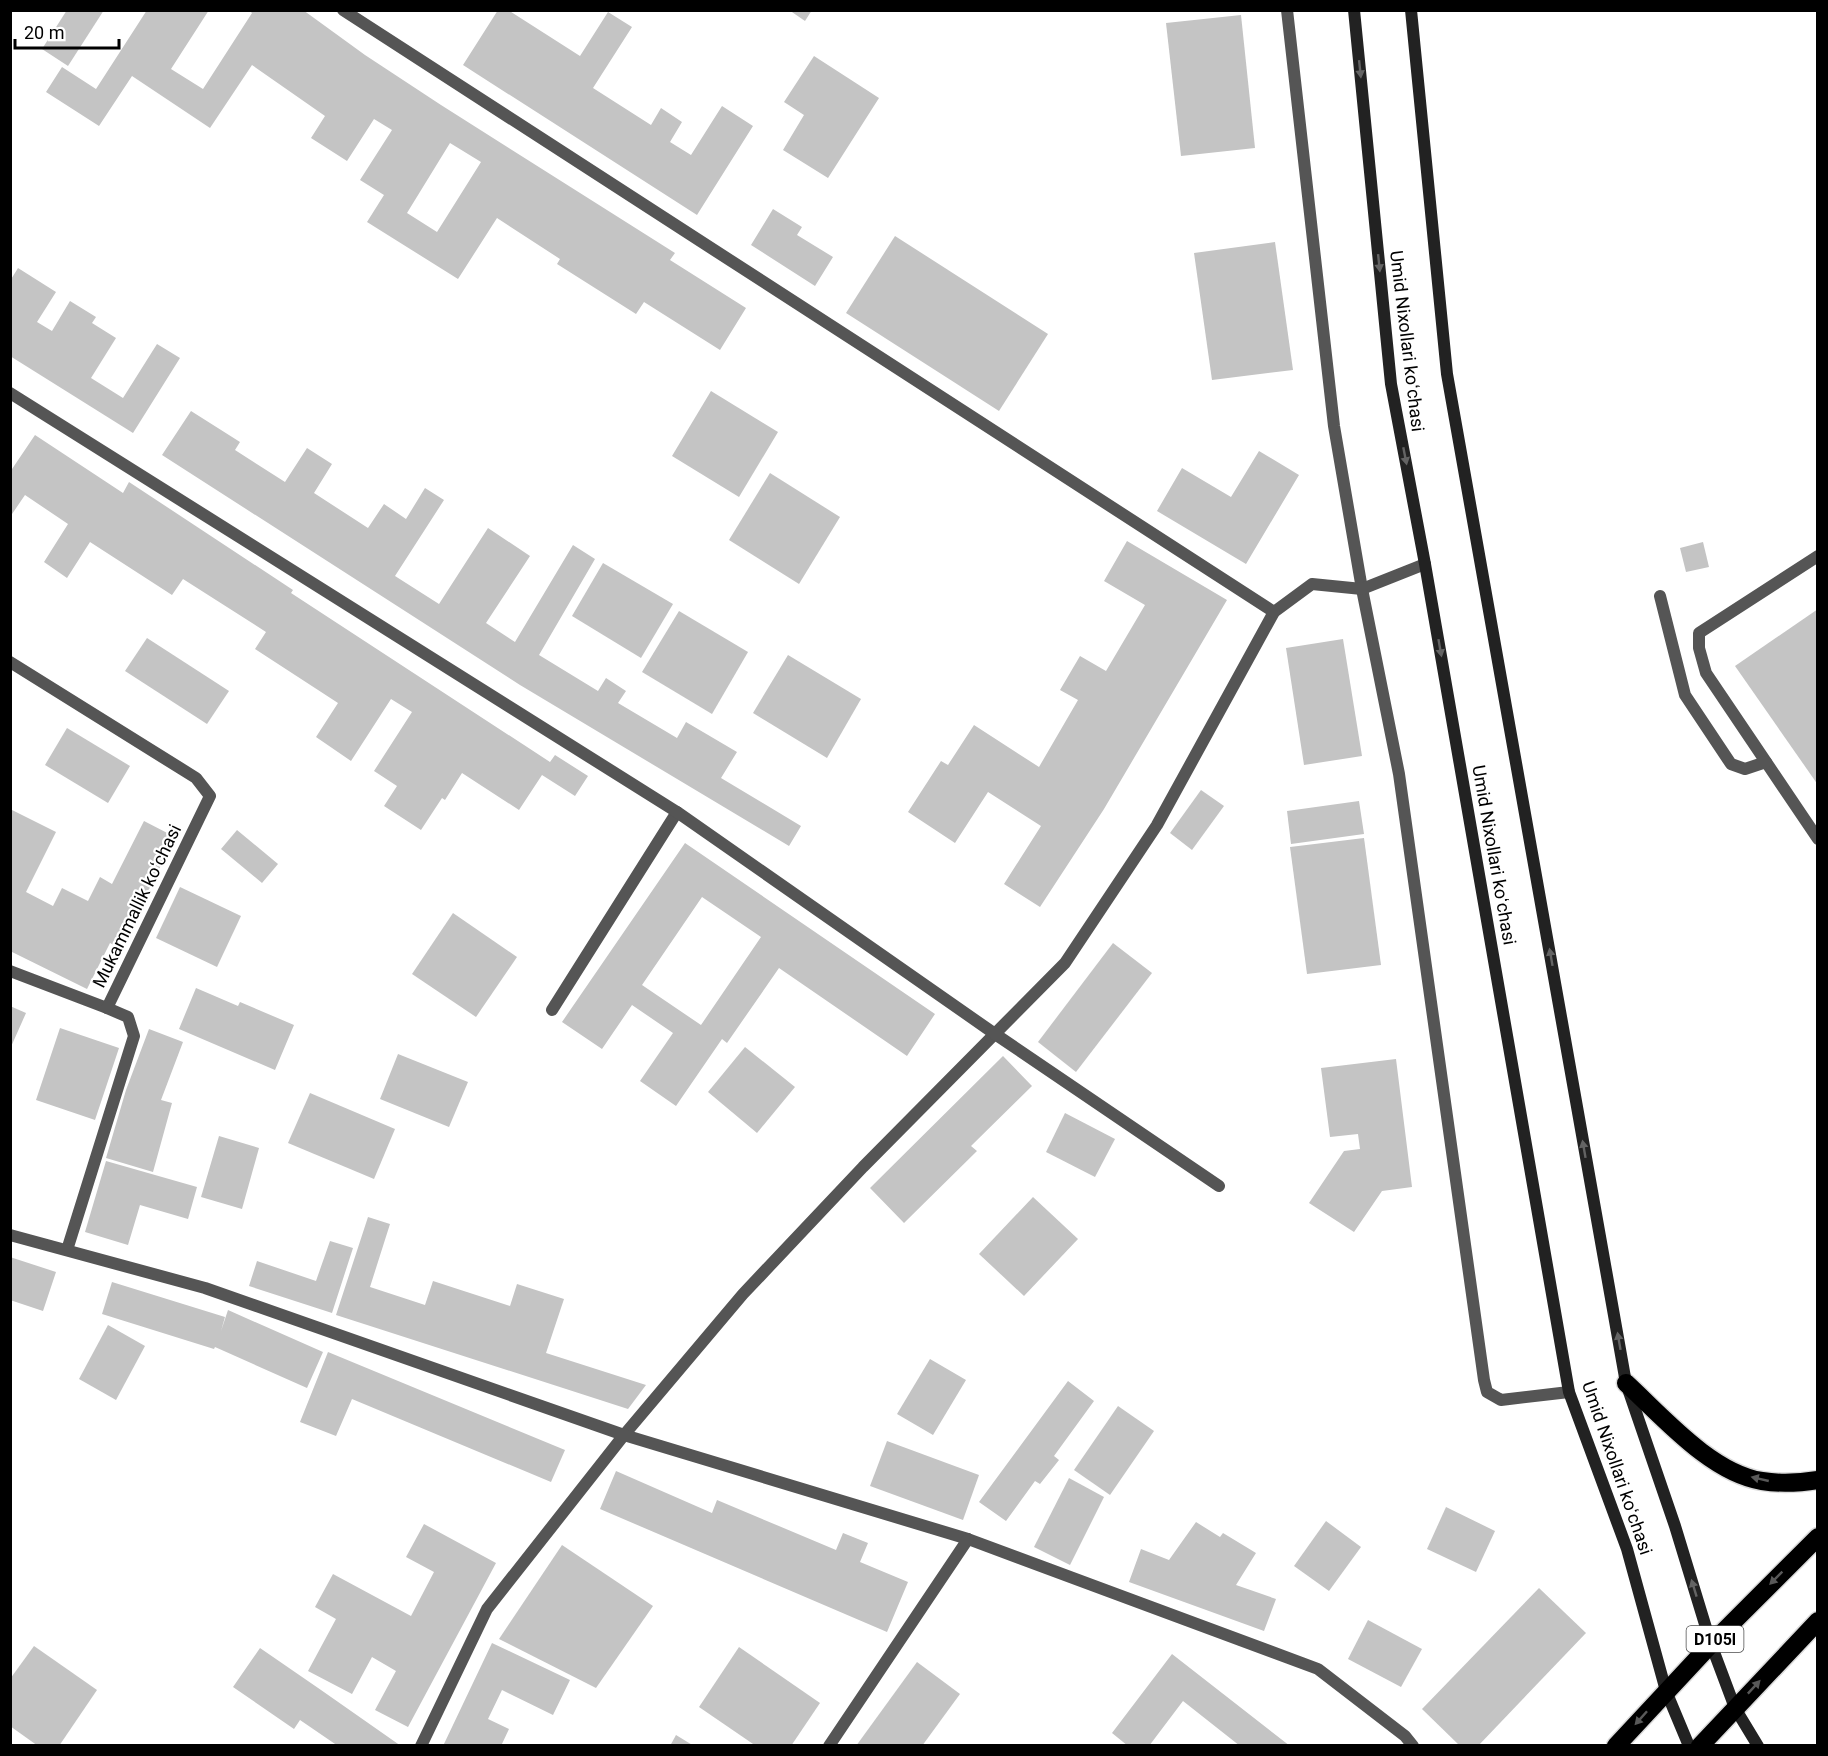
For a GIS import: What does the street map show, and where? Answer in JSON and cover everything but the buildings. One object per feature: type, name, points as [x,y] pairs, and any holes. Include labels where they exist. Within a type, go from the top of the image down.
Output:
[{"type":"highway","points":[[1626,1383],[1692,1445],[1728,1469],[1760,1481],[1793,1483],[1818,1480]]},
{"type":"highway","name":"D105l","points":[[1616,1746],[1711,1644],[1818,1537]]},
{"type":"highway","points":[[1700,1746],[1818,1621]]},
{"type":"main road","name":"Umid Nixollari koʻchasi","points":[[1354,10],[1391,384],[1425,564],[1569,1392],[1627,1549],[1666,1691],[1689,1746]]},
{"type":"main road","name":"Umid Nixollari koʻchasi","points":[[1411,10],[1448,374],[1626,1383],[1675,1526],[1711,1644],[1735,1708],[1758,1746]]},
{"type":"street","points":[[343,10],[1274,612]]},
{"type":"street","points":[[1287,10],[1334,426],[1362,589],[1399,774],[1487,1392],[1501,1400],[1569,1392]]},
{"type":"street","points":[[10,393],[677,812],[995,1034],[1219,1186]]},
{"type":"street","points":[[1818,556],[1699,633],[1698,648],[1706,673],[1818,838]]},
{"type":"street","points":[[421,1746],[487,1609],[624,1435],[743,1294],[863,1167],[1065,963],[1157,825],[1274,612],[1312,584],[1362,589],[1425,564]]},
{"type":"street","points":[[1660,596],[1685,695],[1731,764],[1745,770],[1766,762]]},
{"type":"street","name":"Mukammallik koʻchasi","points":[[10,662],[196,778],[210,796],[107,1008],[128,1017],[134,1036],[67,1250]]},
{"type":"street","points":[[552,1010],[677,812]]},
{"type":"street","points":[[10,971],[107,1008]]},
{"type":"street","points":[[10,1235],[205,1288],[624,1435],[968,1539],[1318,1669],[1405,1742]]},
{"type":"street","points":[[829,1746],[968,1539]]}]
